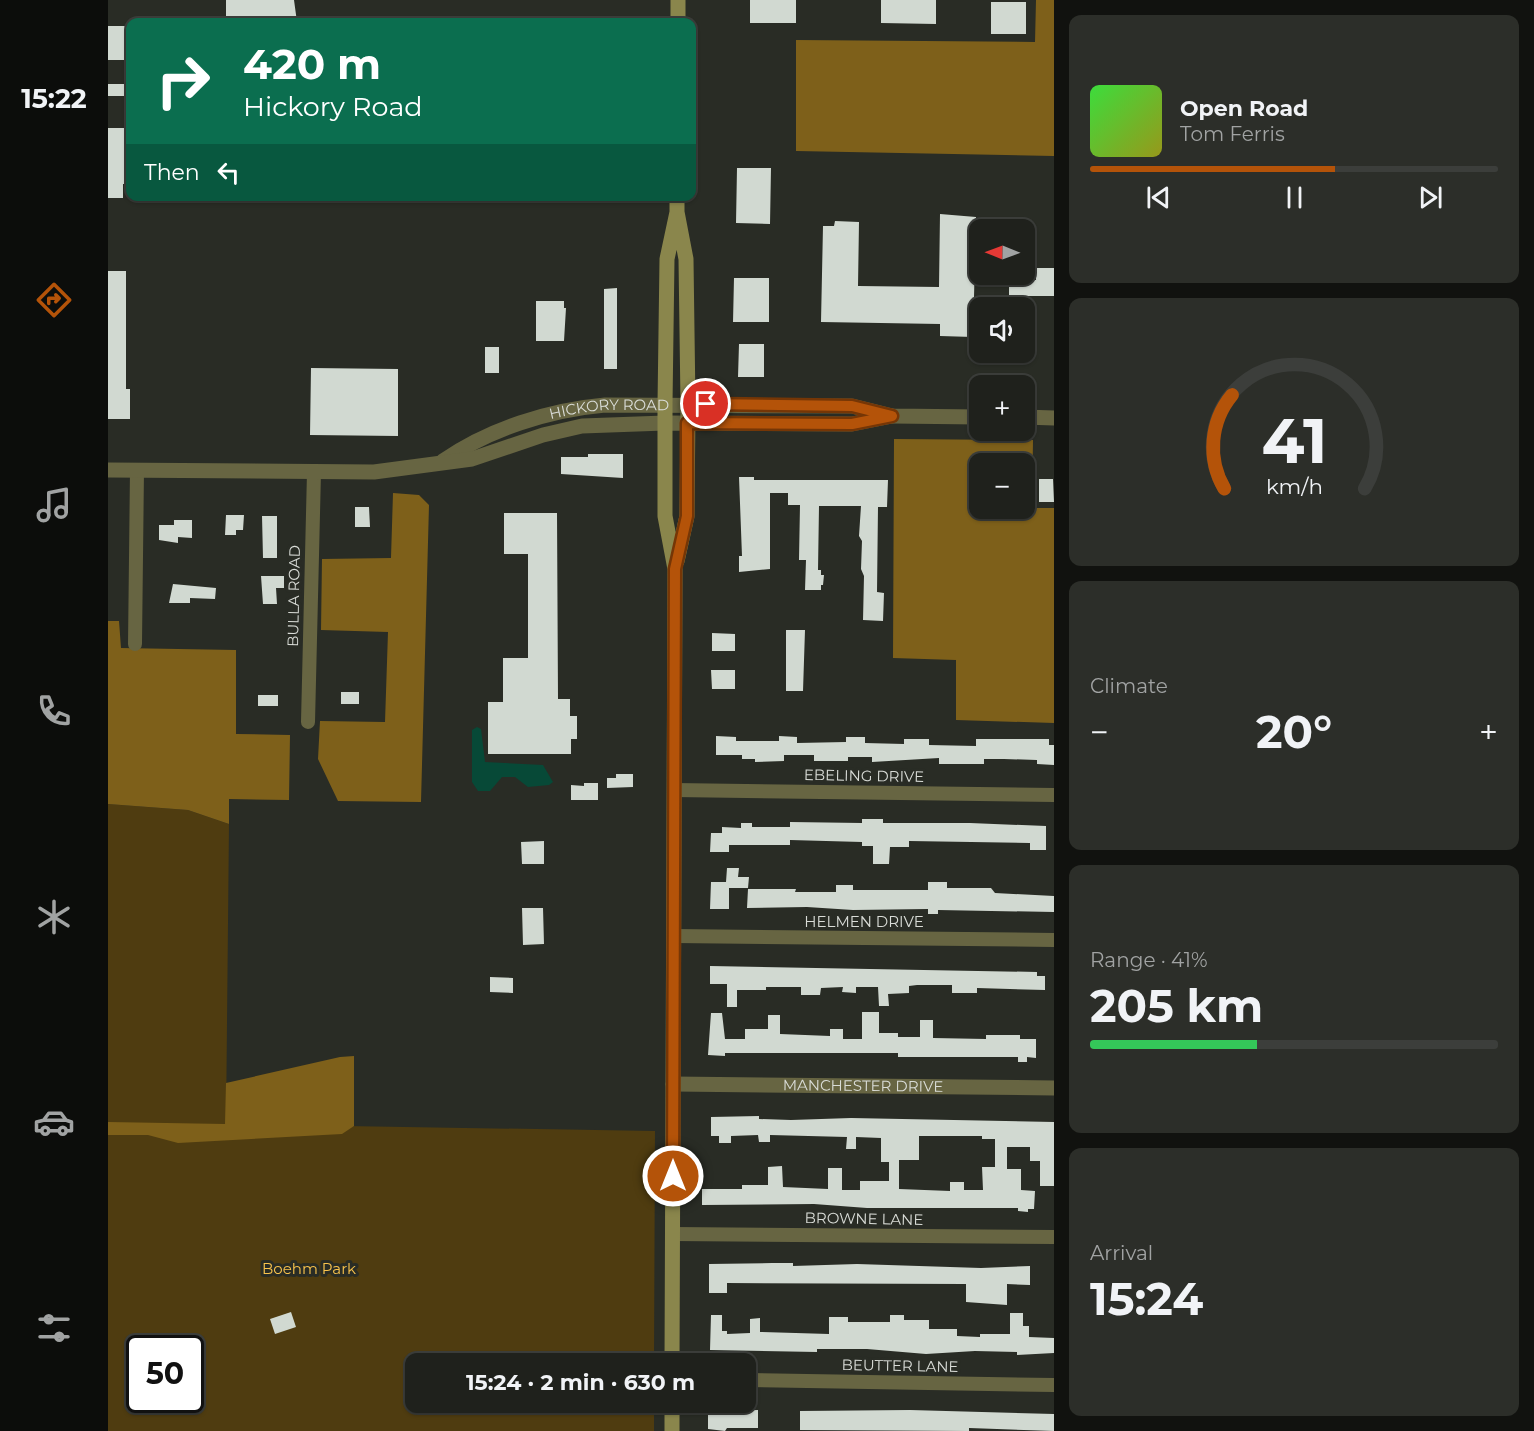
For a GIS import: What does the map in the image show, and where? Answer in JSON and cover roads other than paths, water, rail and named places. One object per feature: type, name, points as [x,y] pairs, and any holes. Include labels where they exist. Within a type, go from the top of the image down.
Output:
[{"type":"main road","points":[[678,0],[678,18]]},
{"type":"main road","points":[[675,569],[687,516],[688,404],[686,259],[677,204]]},
{"type":"main road","points":[[672,1353],[675,569],[665,516],[665,404],[667,259],[677,204]]},
{"type":"main road","points":[[672,1413],[672,1431]]},
{"type":"street","name":"HICKORY ROAD","points":[[443,461],[468,444],[561,411],[605,405],[852,406],[892,416]]},
{"type":"street","name":"HICKORY ROAD","points":[[108,470],[374,472],[443,461],[472,459],[563,429],[607,424],[852,424],[892,416],[969,417]]},
{"type":"street","points":[[1035,417],[1054,418]]},
{"type":"street","points":[[135,644],[137,470]]},
{"type":"street","name":"BULLA ROAD","points":[[308,722],[314,472]]},
{"type":"street","name":"EBELING DRIVE","points":[[674,790],[1054,795]]},
{"type":"street","name":"HELMEN DRIVE","points":[[674,936],[1054,940]]},
{"type":"street","name":"MANCHESTER DRIVE","points":[[673,1084],[1054,1088]]},
{"type":"street","name":"BROWNE LANE","points":[[673,1234],[1054,1237]]},
{"type":"street","name":"BEUTTER LANE","points":[[756,1380],[1054,1385]]},
{"type":"park label","name":"Boehm Park","points":[[309,1269]]}]
